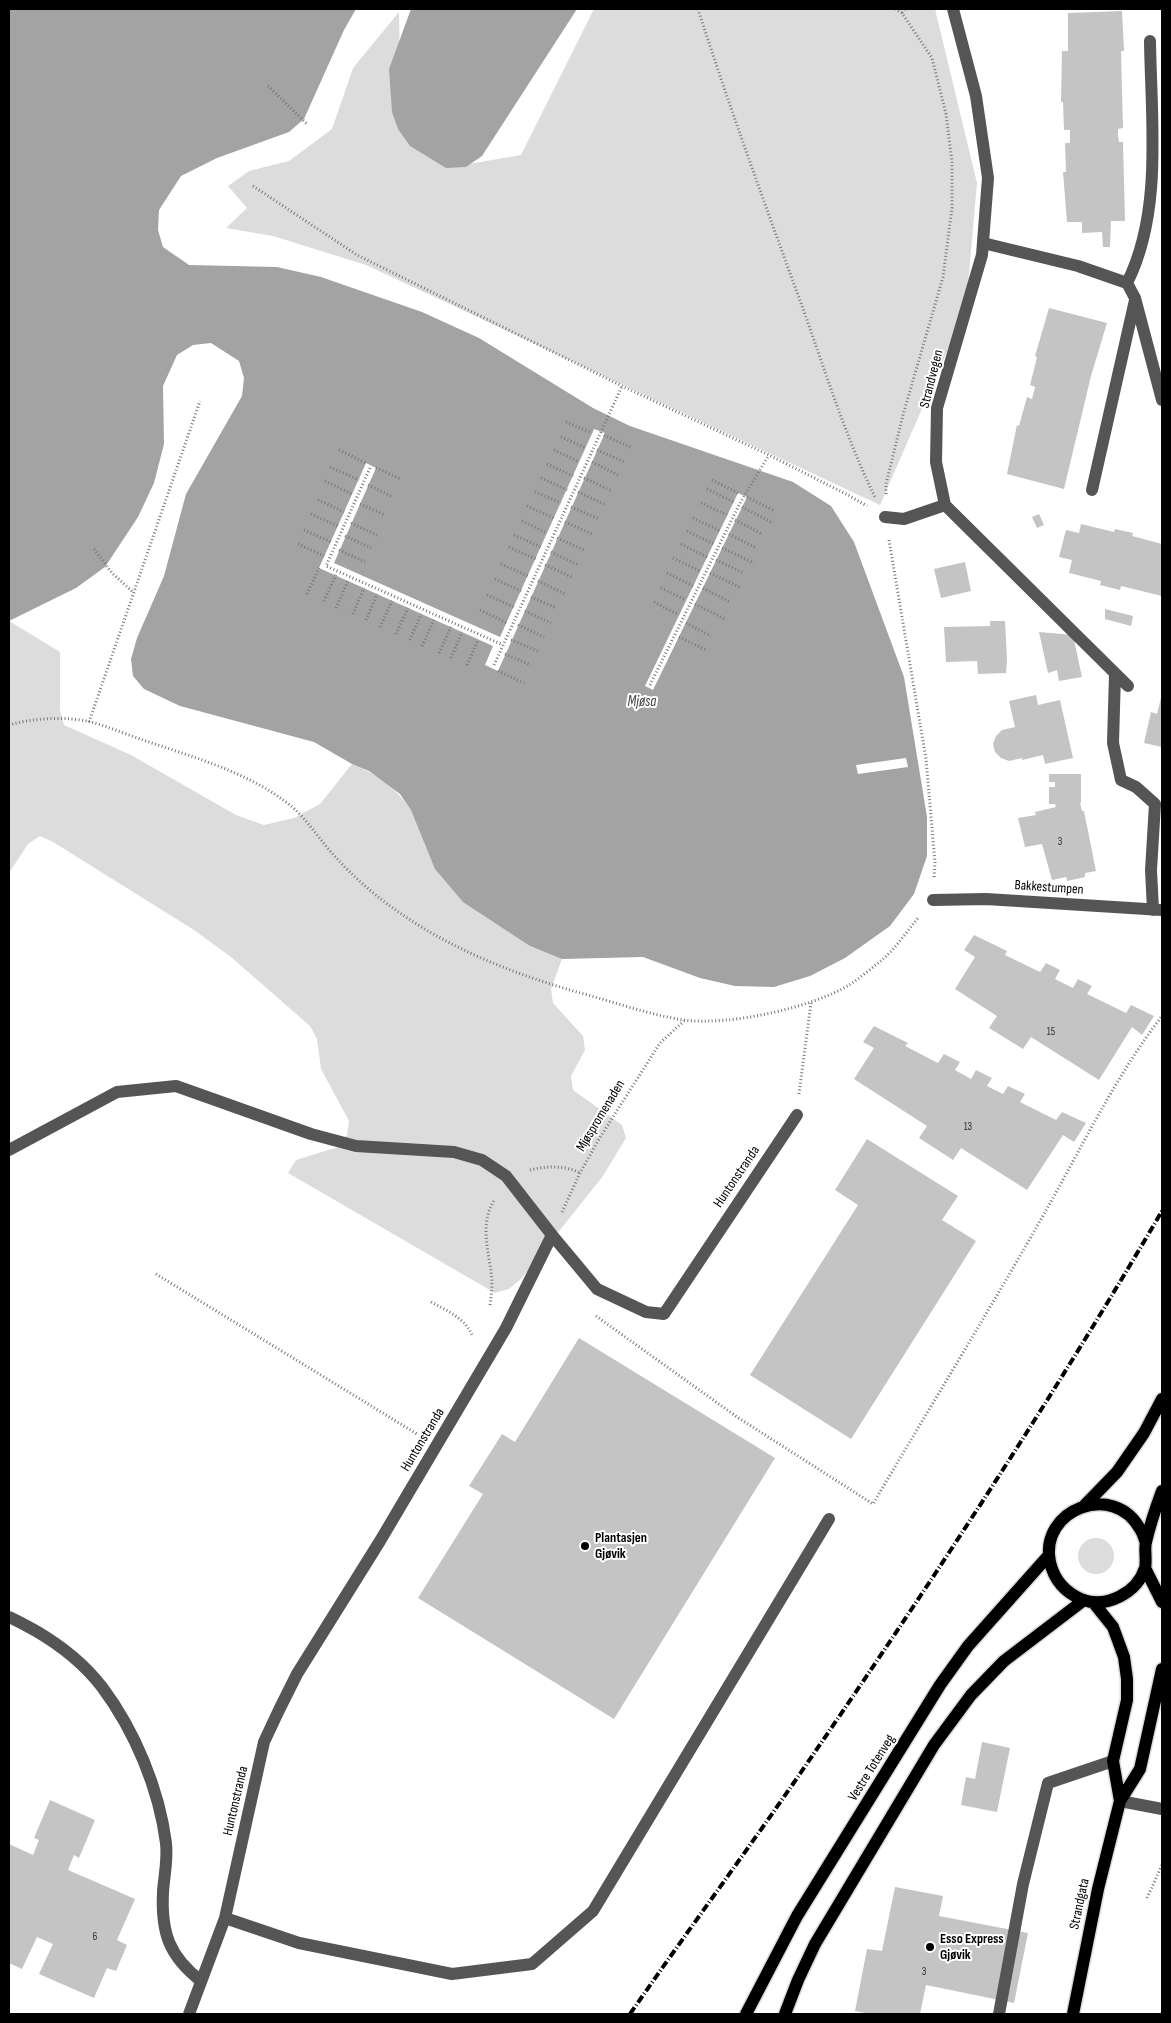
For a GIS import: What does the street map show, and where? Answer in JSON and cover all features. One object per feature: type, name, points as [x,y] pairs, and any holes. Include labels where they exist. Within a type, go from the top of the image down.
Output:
[{"type":"main road","points":[[1084,1506],[1122,1464],[1144,1434],[1162,1399]]},
{"type":"main road","points":[[1146,1543],[1140,1528],[1130,1516],[1116,1507],[1100,1504],[1084,1506],[1069,1513],[1058,1525],[1050,1540],[1049,1555],[1052,1570],[1059,1583],[1070,1594],[1089,1601],[1110,1600],[1125,1594],[1137,1583],[1145,1568],[1146,1543],[1162,1491]]},
{"type":"main road","name":"Vestre Totenveg","points":[[746,2014],[797,1916],[940,1685],[968,1646],[1049,1555]]},
{"type":"main road","points":[[1145,1568],[1162,1602]]},
{"type":"main road","points":[[786,2014],[798,1980],[815,1944],[934,1745],[971,1694],[1004,1661],[1089,1601]]},
{"type":"main road","name":"Strandgata","points":[[1089,1601],[1113,1628],[1124,1657],[1128,1679],[1127,1700],[1113,1761],[1120,1801]]},
{"type":"main road","name":"Strandgata","points":[[1073,2014],[1098,1889],[1120,1801],[1140,1769],[1162,1669]]},
{"type":"street","name":"Strandvegen","points":[[945,505],[936,462],[937,408],[982,255],[988,178],[976,96],[953,9]]},
{"type":"street","points":[[1128,283],[1138,263],[1143,245],[1152,182],[1150,41]]},
{"type":"street","points":[[983,243],[1078,266],[1128,283],[1135,298],[1162,400]]},
{"type":"street","points":[[1092,490],[1135,298]]},
{"type":"street","points":[[885,517],[904,519],[945,505],[1128,686]]},
{"type":"street","points":[[1115,674],[1113,743],[1121,780],[1136,787],[1155,804],[1151,870],[1157,910]]},
{"type":"street","name":"Bakkestumpen","points":[[933,900],[986,899],[1157,910]]},
{"type":"street","points":[[9,1150],[117,1092],[176,1086],[312,1134],[356,1146],[454,1152],[482,1160],[506,1176],[552,1235]]},
{"type":"street","name":"Huntonstranda","points":[[189,2014],[225,1918],[264,1742],[297,1674],[385,1533],[506,1328],[552,1235],[597,1289],[646,1312],[664,1314],[797,1115]]},
{"type":"street","points":[[225,1918],[299,1943],[452,1974],[532,1964],[593,1911],[828,1519]]},
{"type":"street","points":[[9,1617],[49,1639],[86,1669],[102,1687],[126,1724],[136,1744],[153,1789],[166,1842],[167,1858],[163,1893],[164,1934],[174,1954],[190,1973],[201,1982]]},
{"type":"street","points":[[999,2014],[1023,1884],[1048,1783],[1113,1761]]},
{"type":"street","points":[[1120,1801],[1162,1809]]},
{"type":"path","points":[[698,9],[726,95],[832,393],[863,474],[885,517]]},
{"type":"path","points":[[9,725],[30,719],[89,722],[217,766],[258,785],[288,803],[310,825],[331,852],[357,879],[401,914],[454,945],[494,964],[560,987],[658,1015],[705,1022],[745,1018],[811,1003],[849,985],[884,958],[933,900],[935,863],[926,759],[885,517],[886,484],[902,415],[943,277],[952,208],[952,162],[947,124],[932,58],[902,13],[895,9]]},
{"type":"path","points":[[902,13],[905,9]]},
{"type":"path","points":[[268,86],[308,125]]},
{"type":"path","points":[[253,186],[357,255],[622,386],[769,455],[848,495],[885,517]]},
{"type":"path","points":[[494,665],[616,395],[622,386]]},
{"type":"path","points":[[89,722],[200,401]]},
{"type":"path","points":[[566,422],[592,433]]},
{"type":"path","points":[[604,436],[632,448]]},
{"type":"path","points":[[561,437],[586,448]]},
{"type":"path","points":[[339,450],[366,463]]},
{"type":"path","points":[[554,450],[579,462]]},
{"type":"path","points":[[597,450],[625,462]]},
{"type":"path","points":[[650,685],[740,503],[746,497],[769,455]]},
{"type":"path","points":[[592,462],[618,475]]},
{"type":"path","points":[[548,464],[573,476]]},
{"type":"path","points":[[330,467],[359,480]]},
{"type":"path","points":[[370,468],[326,566],[503,645]]},
{"type":"path","points":[[376,468],[401,479]]},
{"type":"path","points":[[541,478],[567,490]]},
{"type":"path","points":[[584,478],[612,491]]},
{"type":"path","points":[[712,480],[738,493]]},
{"type":"path","points":[[325,482],[352,494]]},
{"type":"path","points":[[368,485],[393,497]]},
{"type":"path","points":[[707,490],[734,502]]},
{"type":"path","points":[[535,492],[561,503]]},
{"type":"path","points":[[578,492],[606,505]]},
{"type":"path","points":[[746,497],[775,511]]},
{"type":"path","points":[[318,500],[344,512]]},
{"type":"path","points":[[701,503],[727,515]]},
{"type":"path","points":[[360,504],[385,515]]},
{"type":"path","points":[[527,506],[554,518]]},
{"type":"path","points":[[571,507],[599,519]]},
{"type":"path","points":[[742,508],[771,522]]},
{"type":"path","points":[[311,514],[338,526]]},
{"type":"path","points":[[693,518],[720,531]]},
{"type":"path","points":[[736,520],[762,534]]},
{"type":"path","points":[[522,521],[547,533]]},
{"type":"path","points":[[565,522],[592,534]]},
{"type":"path","points":[[351,523],[377,534]]},
{"type":"path","points":[[304,530],[330,542]]},
{"type":"path","points":[[687,531],[714,544]]},
{"type":"path","points":[[729,534],[756,548]]},
{"type":"path","points":[[514,535],[541,547]]},
{"type":"path","points":[[345,536],[371,548]]},
{"type":"path","points":[[557,538],[584,550]]},
{"type":"path","points":[[298,544],[324,556]]},
{"type":"path","points":[[681,544],[707,557]]},
{"type":"path","points":[[509,547],[536,559]]},
{"type":"path","points":[[722,548],[754,563]]},
{"type":"path","points":[[94,549],[112,573],[134,593]]},
{"type":"path","points":[[339,550],[365,562]]},
{"type":"path","points":[[551,552],[578,564]]},
{"type":"path","points":[[673,558],[700,571]]},
{"type":"path","points":[[716,560],[744,573]]},
{"type":"path","points":[[501,564],[528,576]]},
{"type":"path","points":[[545,565],[572,577]]},
{"type":"path","points":[[307,594],[319,568]]},
{"type":"path","points":[[667,573],[694,586]]},
{"type":"path","points":[[710,573],[741,588]]},
{"type":"path","points":[[324,601],[336,575]]},
{"type":"path","points":[[495,579],[521,591]]},
{"type":"path","points":[[336,608],[348,581]]},
{"type":"path","points":[[538,581],[565,594]]},
{"type":"path","points":[[353,614],[364,588]]},
{"type":"path","points":[[661,588],[686,600]]},
{"type":"path","points":[[703,588],[730,602]]},
{"type":"path","points":[[366,620],[377,594]]},
{"type":"path","points":[[487,594],[514,607]]},
{"type":"path","points":[[531,597],[556,608]]},
{"type":"path","points":[[380,627],[392,601]]},
{"type":"path","points":[[654,602],[679,614]]},
{"type":"path","points":[[695,604],[725,619]]},
{"type":"path","points":[[396,634],[408,608]]},
{"type":"path","points":[[480,610],[507,623]]},
{"type":"path","points":[[525,611],[551,623]]},
{"type":"path","points":[[410,640],[421,614]]},
{"type":"path","points":[[422,646],[434,620]]},
{"type":"path","points":[[686,623],[711,636]]},
{"type":"path","points":[[518,625],[544,637]]},
{"type":"path","points":[[439,654],[451,627]]},
{"type":"path","points":[[451,658],[462,632]]},
{"type":"path","points":[[679,637],[706,650]]},
{"type":"path","points":[[467,665],[478,640]]},
{"type":"path","points":[[511,640],[538,651]]},
{"type":"path","points":[[505,654],[531,665]]},
{"type":"path","points":[[498,671],[524,683]]},
{"type":"path","points":[[797,1115],[811,1003]]},
{"type":"path","points":[[595,1316],[737,1417],[873,1504],[1044,1215],[1124,1069],[1162,1016]]},
{"type":"path","name":"Mjøspromenaden","points":[[552,1235],[599,1138],[660,1043],[684,1020]]},
{"type":"path","points":[[156,1274],[420,1436]]},
{"type":"path","points":[[1147,1898],[1162,1865]]},
{"type":"shaded area","points":[[594,9],[935,9],[977,183],[966,308],[880,505],[366,265],[273,236],[226,228],[247,208],[228,186],[249,171],[289,161],[332,129],[353,68],[399,12],[401,122],[451,167],[521,155]]},
{"type":"shaded area","points":[[9,621],[60,652],[60,711],[64,725],[131,755],[236,815],[264,825],[294,818],[320,804],[352,764],[361,768],[378,777],[399,795],[530,946],[562,959],[551,989],[553,1003],[583,1036],[585,1050],[571,1076],[573,1090],[622,1125],[626,1138],[603,1176],[521,1279],[509,1289],[495,1293],[288,1173],[296,1160],[338,1147],[347,1135],[349,1121],[321,1069],[317,1039],[310,1026],[231,957],[194,930],[53,842],[40,836],[28,844],[9,873]]},
{"type":"shaded area","points":[[1096,1538],[1108,1544],[1114,1556],[1108,1568],[1096,1574],[1084,1568],[1078,1556],[1084,1544]]},
{"type":"water","name":"Mjøsa","points":[[9,9],[356,9],[344,30],[304,119],[289,132],[217,158],[181,176],[159,210],[158,230],[163,247],[189,265],[277,267],[321,277],[422,312],[479,338],[593,408],[630,426],[793,482],[831,506],[854,542],[904,677],[927,817],[927,856],[914,894],[890,926],[845,958],[810,976],[774,987],[735,986],[700,978],[643,957],[562,959],[530,946],[463,902],[435,869],[411,810],[400,794],[369,771],[352,764],[314,742],[180,706],[144,689],[133,676],[131,659],[137,638],[164,576],[186,494],[242,396],[244,378],[239,361],[211,343],[193,345],[177,355],[163,386],[164,444],[154,483],[138,517],[105,567],[76,588],[9,621]]},
{"type":"water","points":[[411,9],[577,9],[482,156],[466,167],[446,168],[410,146],[398,129],[392,112],[389,69]]},
{"type":"pier","points":[[594,429],[605,433],[498,671],[485,665],[493,646],[319,568],[366,463],[376,468],[334,563],[500,637]]},
{"type":"pier","points":[[738,493],[747,497],[653,690],[645,686]]},
{"type":"pier","points":[[906,758],[908,767],[858,774],[856,765]]},
{"type":"building","points":[[1122,11],[1124,51],[1121,51],[1123,128],[1118,129],[1118,135],[1119,142],[1123,142],[1125,221],[1111,221],[1110,247],[1103,247],[1102,232],[1082,233],[1082,222],[1067,222],[1063,172],[1066,172],[1065,143],[1070,143],[1070,130],[1064,130],[1063,102],[1061,102],[1062,51],[1068,51],[1068,13]]},
{"type":"building","points":[[1049,308],[1107,323],[1091,376],[1064,489],[1007,474],[1017,425],[1019,426],[1027,397],[1032,399],[1035,387],[1030,385],[1037,357],[1035,356]]},
{"type":"building","points":[[1039,514],[1044,525],[1037,528],[1032,517]]},
{"type":"building","points":[[1081,524],[1114,532],[1115,529],[1133,533],[1132,536],[1162,544],[1162,596],[1121,586],[1120,590],[1100,585],[1101,581],[1069,573],[1072,560],[1059,557],[1066,530],[1079,533]]},
{"type":"building","points":[[965,562],[971,591],[941,598],[934,569]]},
{"type":"building","points":[[1105,609],[1133,616],[1131,626],[1105,619]]},
{"type":"building","points":[[990,621],[1005,621],[1006,673],[978,674],[977,661],[946,662],[944,627],[990,626]]},
{"type":"building","points":[[1039,632],[1073,635],[1082,677],[1059,681],[1057,670],[1048,673]]},
{"type":"building","points":[[1162,694],[1162,747],[1144,743],[1151,712],[1157,714]]},
{"type":"building","points":[[1036,695],[1038,705],[1060,700],[1073,758],[1045,764],[1043,755],[1009,761],[1001,758],[995,752],[993,744],[996,736],[1002,730],[1015,727],[1009,701]]},
{"type":"building","points":[[1049,774],[1081,774],[1080,803],[1082,811],[1084,811],[1096,871],[1085,873],[1085,877],[1067,881],[1066,877],[1052,880],[1042,844],[1025,847],[1018,818],[1036,815],[1035,812],[1056,807],[1055,804],[1049,804],[1049,787],[1055,787],[1055,782],[1049,782]]},
{"type":"building","points":[[974,935],[1007,951],[1005,955],[1040,972],[1046,963],[1060,970],[1055,979],[1073,988],[1078,979],[1092,986],[1087,994],[1126,1013],[1131,1005],[1154,1016],[1142,1035],[1132,1027],[1099,1080],[1031,1037],[1023,1049],[989,1028],[997,1016],[955,989],[975,957],[964,950]]},
{"type":"building","points":[[874,1026],[908,1043],[905,1046],[938,1063],[944,1054],[960,1062],[955,1070],[971,1079],[976,1070],[992,1078],[987,1086],[1003,1094],[1008,1086],[1025,1094],[1020,1102],[1056,1120],[1062,1112],[1086,1123],[1074,1142],[1063,1135],[1027,1190],[961,1148],[953,1160],[919,1138],[927,1126],[854,1079],[874,1048],[863,1042]]},
{"type":"building","points":[[867,1139],[958,1196],[942,1220],[976,1241],[851,1439],[750,1375],[858,1205],[835,1190]]},
{"type":"building","name":"Plantasjen Gjøvik","points":[[579,1338],[775,1458],[614,1719],[418,1598],[483,1494],[469,1486],[502,1434],[515,1442]]},
{"type":"building","points":[[982,1742],[1010,1748],[997,1812],[961,1805],[966,1777],[975,1779]]},
{"type":"building","points":[[50,1800],[95,1820],[79,1858],[74,1855],[68,1870],[135,1899],[117,1940],[127,1945],[116,1971],[107,1968],[94,1998],[39,1974],[53,1944],[37,1937],[22,1969],[9,1963],[9,1844],[33,1855],[39,1840],[34,1838]]},
{"type":"building","points":[[895,1887],[943,1896],[939,1916],[1028,1933],[1014,2003],[926,1985],[920,2014],[871,2014],[855,2011],[867,1949],[882,1951]]},
{"type":"railway","points":[[630,2014],[795,1781],[890,1641],[1030,1428],[1162,1211]]},
{"type":"place","name":"Plantasjen Gjøvik","points":[[585,1546]]},
{"type":"place","name":"Esso Express Gjøvik","points":[[930,1947]]}]
